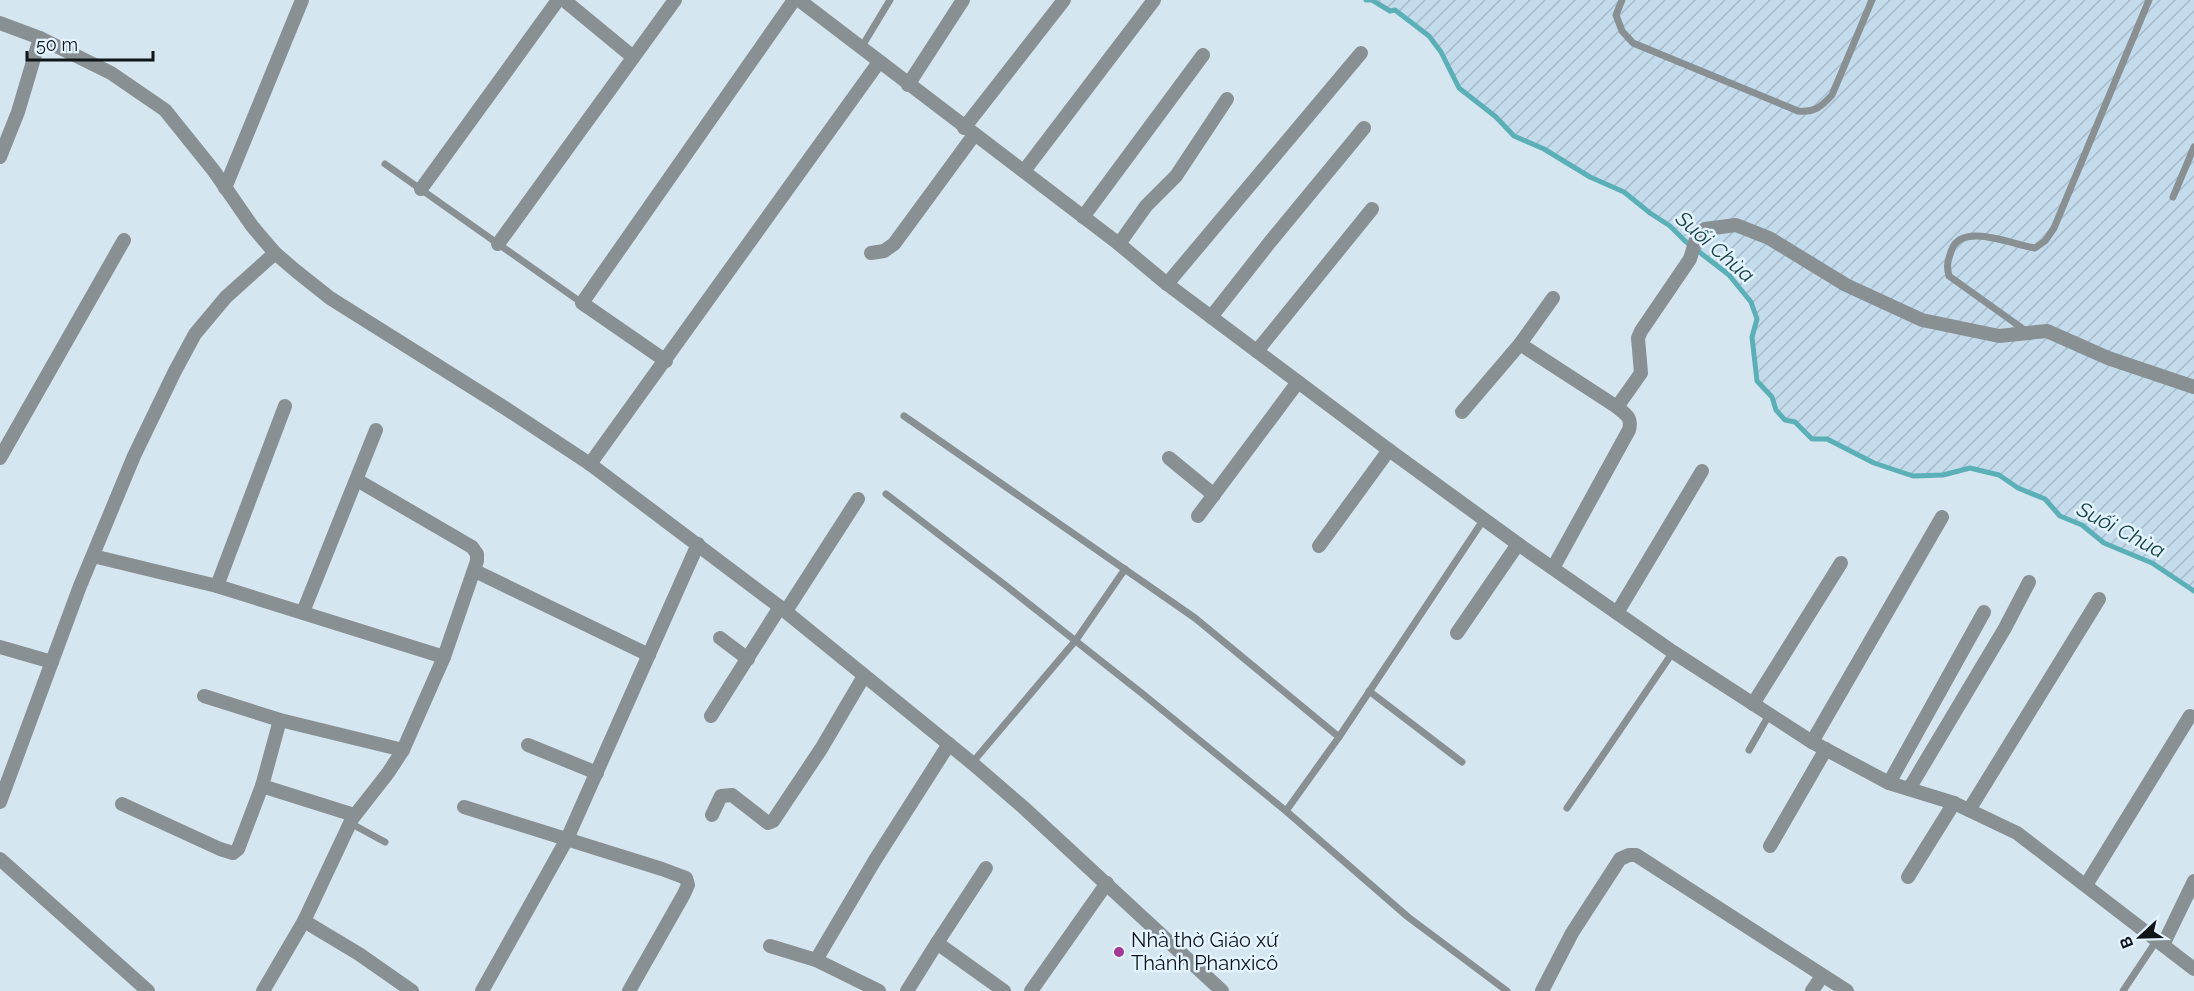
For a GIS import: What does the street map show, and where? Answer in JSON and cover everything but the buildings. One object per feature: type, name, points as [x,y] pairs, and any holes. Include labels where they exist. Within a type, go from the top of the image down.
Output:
[{"type":"street","points":[[225,188],[302,0]]},
{"type":"street","points":[[421,189],[558,0]]},
{"type":"street","points":[[564,0],[633,57]]},
{"type":"street","points":[[498,244],[675,0]]},
{"type":"street","points":[[666,361],[582,303],[794,0]]},
{"type":"street","points":[[799,0],[1119,244],[1167,284],[1389,450],[1518,544],[1673,652],[1812,742],[1889,783],[1954,803],[2017,833],[2194,969]]},
{"type":"street","points":[[908,85],[963,0]]},
{"type":"street","points":[[871,253],[884,251],[894,244],[969,131],[1064,0]]},
{"type":"street","points":[[1024,171],[1154,0]]},
{"type":"street","points":[[0,23],[39,38],[111,73],[165,110],[275,253],[330,298],[590,464],[783,609],[972,763],[1107,883],[1222,991]]},
{"type":"street","points":[[0,157],[18,112],[39,38]]},
{"type":"street","points":[[1167,284],[1361,53]]},
{"type":"street","points":[[1083,217],[1203,56]]},
{"type":"street","points":[[590,464],[879,62]]},
{"type":"street","points":[[1119,244],[1146,206],[1176,176],[1227,99]]},
{"type":"street","points":[[1211,316],[1364,128]]},
{"type":"street","points":[[1257,351],[1372,209]]},
{"type":"street","points":[[1617,407],[1641,373],[1638,338],[1641,331],[1690,259],[1697,236],[1705,229],[1736,225],[1769,238],[1846,285],[1922,320],[1999,336],[2047,331],[2108,358],[2194,387]]},
{"type":"street","points":[[0,458],[124,240]]},
{"type":"street","points":[[0,802],[68,616],[134,456],[175,371],[195,334],[226,297],[275,253]]},
{"type":"street","points":[[1462,412],[1520,344],[1553,298]]},
{"type":"street","points":[[1520,344],[1629,417],[1629,430],[1553,568]]},
{"type":"street","points":[[1198,516],[1298,382]]},
{"type":"street","points":[[217,586],[285,406]]},
{"type":"street","points":[[303,612],[376,430]]},
{"type":"street","points":[[1318,546],[1389,450]]},
{"type":"street","points":[[1169,458],[1214,495]]},
{"type":"street","points":[[1617,613],[1702,471]]},
{"type":"street","points":[[263,991],[304,921],[352,819],[403,750],[444,657],[475,571],[477,554],[472,547],[357,480]]},
{"type":"street","points":[[711,716],[858,499]]},
{"type":"street","points":[[1812,742],[1942,517]]},
{"type":"street","points":[[482,991],[567,838],[698,544]]},
{"type":"street","points":[[1457,633],[1518,544]]},
{"type":"street","points":[[93,556],[217,586],[444,657]]},
{"type":"street","points":[[1753,704],[1840,563]]},
{"type":"street","points":[[475,571],[649,655]]},
{"type":"street","points":[[1909,789],[2005,628],[2028,582]]},
{"type":"street","points":[[1970,810],[2099,599]]},
{"type":"street","points":[[1889,783],[1984,612]]},
{"type":"street","points":[[720,638],[748,659]]},
{"type":"street","points":[[0,647],[52,662]]},
{"type":"street","points":[[712,815],[721,796],[726,794],[732,795],[768,823],[773,821],[864,676]]},
{"type":"street","points":[[204,696],[280,720],[403,750]]},
{"type":"street","points":[[2086,885],[2190,716]]},
{"type":"street","points":[[122,804],[233,853],[238,849],[262,786],[280,720]]},
{"type":"street","points":[[816,960],[875,860],[949,744]]},
{"type":"street","points":[[528,746],[597,772]]},
{"type":"street","points":[[1770,846],[1826,749]]},
{"type":"street","points":[[262,786],[352,819]]},
{"type":"street","points":[[1908,877],[1954,803]]},
{"type":"street","points":[[464,807],[567,838],[686,878],[688,885],[684,894],[629,991]]},
{"type":"street","points":[[1542,991],[1572,933],[1620,859],[1629,855],[1636,855],[1846,991]]},
{"type":"street","points":[[0,859],[143,989]]},
{"type":"street","points":[[907,991],[987,868]]},
{"type":"street","points":[[2160,942],[2194,881]]},
{"type":"street","points":[[1031,991],[1107,883]]},
{"type":"street","points":[[304,921],[359,954],[412,991]]},
{"type":"street","points":[[937,943],[1004,991]]},
{"type":"street","points":[[770,946],[816,960],[879,991]]},
{"type":"street","points":[[1812,991],[1822,976]]},
{"type":"lane","points":[[861,48],[890,0]]},
{"type":"lane","points":[[1622,0],[1616,15],[1622,31],[1633,43],[1798,111],[1808,112],[1822,106],[1832,95],[1872,0]]},
{"type":"lane","points":[[2028,333],[1949,276],[1946,265],[1954,244],[1966,236],[1981,235],[2035,248],[2045,241],[2054,228],[2149,0]]},
{"type":"lane","points":[[2173,197],[2194,147]]},
{"type":"lane","points":[[385,164],[582,303]]},
{"type":"lane","points":[[904,416],[1196,618],[1339,737]]},
{"type":"lane","points":[[885,494],[1076,640],[1286,811],[1408,917],[1507,991]]},
{"type":"lane","points":[[1286,811],[1339,737],[1484,519]]},
{"type":"lane","points":[[972,763],[1076,640],[1125,569]]},
{"type":"lane","points":[[1567,808],[1673,652]]},
{"type":"lane","points":[[1369,691],[1461,762]]},
{"type":"lane","points":[[1749,750],[1769,715]]},
{"type":"lane","points":[[352,819],[385,842]]},
{"type":"lane","points":[[2123,991],[2160,942]]},
{"type":"shaded area","points":[[1372,0],[2194,0],[2194,591],[2152,563],[2104,543],[2082,525],[2060,516],[2045,499],[2018,488],[1999,475],[1970,468],[1943,475],[1913,476],[1874,463],[1828,439],[1812,439],[1796,422],[1785,420],[1776,410],[1772,397],[1757,381],[1752,337],[1757,319],[1751,302],[1729,275],[1685,241],[1670,226],[1624,192],[1590,177],[1544,149],[1514,136],[1496,117],[1459,88],[1441,52],[1429,36],[1396,10],[1390,11]]},
{"type":"waterway","name":"Suối Chùa","points":[[1366,0],[1372,0],[1390,11],[1395,10],[1429,36],[1441,52],[1459,88],[1496,117],[1514,136],[1544,149],[1590,177],[1624,192],[1670,226],[1685,241],[1729,275],[1751,302],[1757,319],[1752,337],[1757,381],[1772,397],[1776,410],[1785,420],[1795,422],[1812,439],[1827,439],[1874,463],[1913,476],[1943,475],[1970,468],[1999,475],[2018,488],[2045,499],[2060,516],[2082,525],[2104,543],[2152,563],[2194,591]]},
{"type":"place","name":"Nhà thờ Giáo xứ Thánh Phanxicô","points":[[1119,952]]}]
